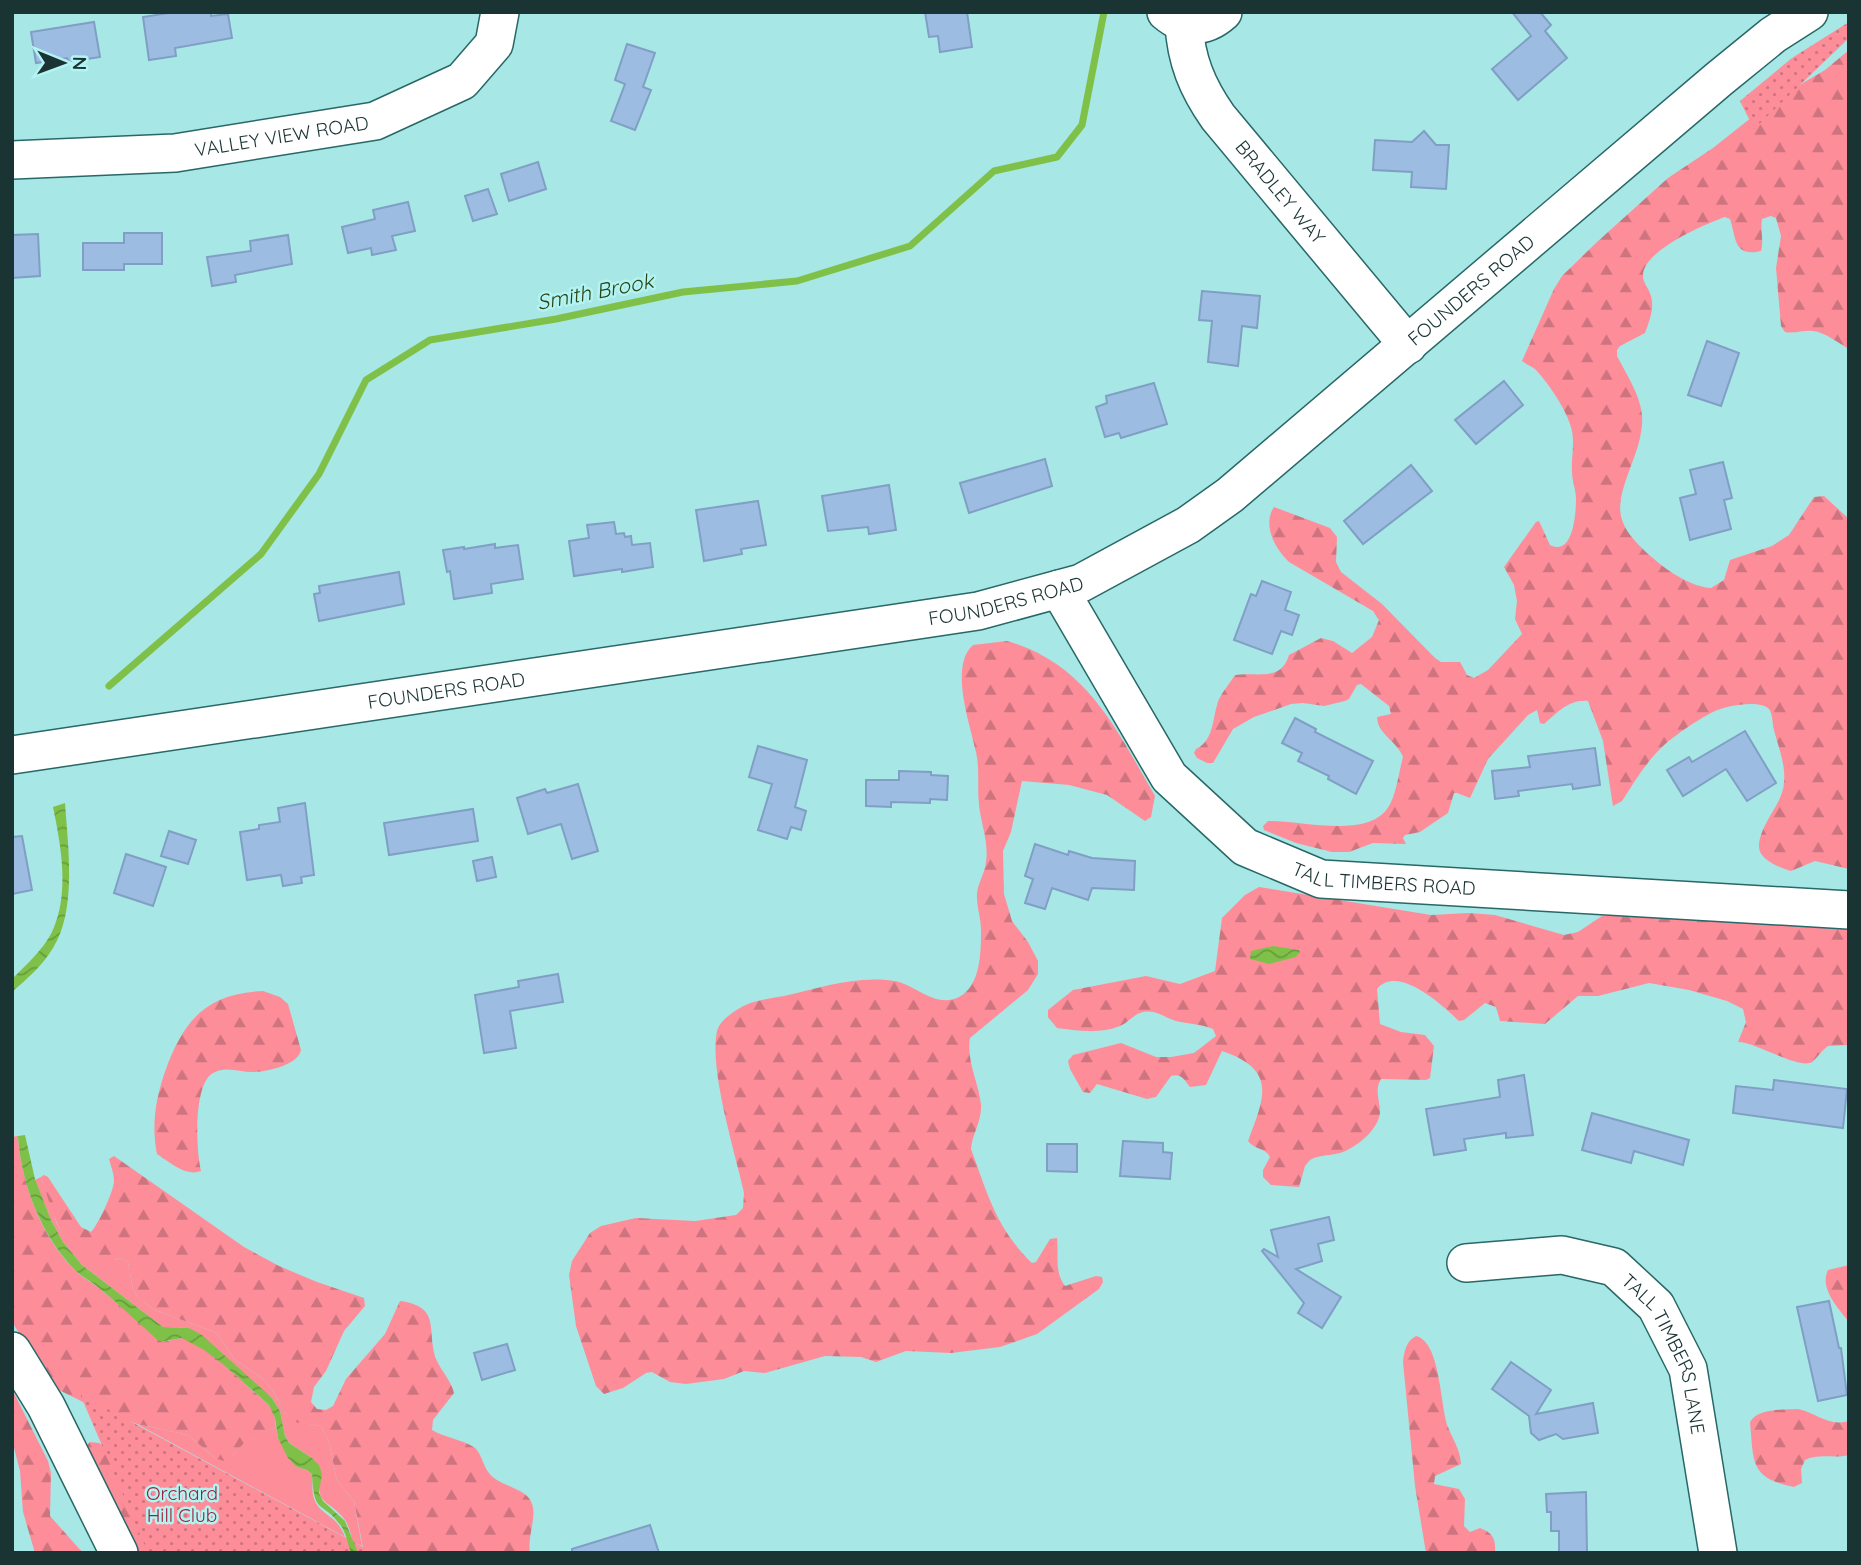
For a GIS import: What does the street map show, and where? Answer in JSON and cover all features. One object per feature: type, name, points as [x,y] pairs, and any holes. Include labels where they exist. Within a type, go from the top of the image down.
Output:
[{"type":"street","name":"VALLEY VIEW ROAD","points":[[12,160],[174,153],[375,121],[463,82],[494,44],[500,12]]},
{"type":"street","name":"BRADLEY WAY","points":[[1175,18],[1200,25],[1212,21],[1223,12]]},
{"type":"street","name":"FOUNDERS ROAD","points":[[12,755],[978,611],[1081,583],[1188,525],[1230,495],[1719,79],[1773,35],[1809,12]]},
{"type":"street","name":"BRADLEY WAY","points":[[1175,18],[1200,92],[1408,345]]},
{"type":"street","name":"TALL TIMBERS ROAD","points":[[1059,589],[1169,777],[1245,847],[1261,855],[1321,879],[1849,910]]},
{"type":"street","name":"TALL TIMBERS LANE","points":[[1466,1263],[1562,1255],[1614,1268],[1656,1306],[1688,1368],[1718,1553]]},
{"type":"street","points":[[12,1351],[46,1406],[119,1553]]},
{"type":"green space","points":[[1849,22],[1849,38],[1754,129],[1740,101],[1792,58]]},
{"type":"green space","points":[[1849,50],[1849,349],[1818,332],[1785,332],[1781,326],[1776,268],[1781,236],[1776,218],[1771,216],[1762,219],[1761,251],[1752,252],[1740,248],[1730,219],[1725,217],[1663,248],[1645,267],[1644,282],[1652,302],[1647,328],[1645,333],[1620,346],[1617,356],[1636,392],[1642,419],[1639,443],[1624,485],[1620,510],[1629,533],[1667,569],[1689,582],[1711,588],[1724,580],[1730,560],[1772,546],[1789,535],[1814,497],[1824,496],[1849,519],[1849,869],[1815,861],[1791,871],[1771,863],[1760,852],[1760,839],[1780,799],[1784,776],[1771,713],[1769,709],[1758,704],[1742,704],[1718,710],[1685,729],[1665,744],[1622,801],[1613,806],[1603,741],[1588,701],[1581,701],[1564,708],[1544,724],[1540,723],[1537,710],[1528,715],[1488,759],[1470,798],[1454,793],[1448,813],[1420,832],[1405,835],[1403,838],[1406,844],[1373,843],[1349,852],[1332,852],[1296,843],[1264,830],[1263,826],[1268,821],[1348,826],[1377,818],[1387,809],[1393,798],[1403,757],[1378,723],[1377,717],[1391,714],[1389,706],[1361,684],[1357,685],[1345,701],[1324,706],[1291,704],[1254,717],[1233,729],[1213,763],[1197,758],[1194,753],[1207,740],[1219,699],[1235,675],[1274,672],[1280,669],[1289,655],[1321,638],[1333,641],[1352,653],[1372,637],[1379,620],[1373,611],[1284,557],[1275,544],[1270,529],[1269,521],[1274,507],[1330,528],[1337,537],[1336,562],[1341,572],[1382,604],[1435,658],[1441,662],[1460,662],[1467,675],[1474,678],[1488,670],[1522,634],[1515,619],[1517,601],[1514,585],[1504,567],[1536,522],[1539,521],[1550,545],[1558,547],[1568,540],[1574,523],[1576,499],[1572,475],[1572,430],[1560,403],[1545,380],[1535,369],[1522,361],[1554,289],[1562,276],[1668,178],[1713,148],[1771,102],[1825,70]]},
{"type":"green space","points":[[1007,641],[1035,652],[1079,682],[1112,724],[1155,796],[1151,817],[1145,821],[1107,795],[1069,785],[1022,781],[1011,832],[1003,851],[1004,894],[1012,921],[1038,961],[1038,974],[1028,990],[970,1038],[969,1047],[981,1105],[971,1149],[1001,1224],[1032,1263],[1036,1262],[1050,1239],[1057,1238],[1058,1269],[1065,1286],[1096,1276],[1102,1277],[1103,1282],[1099,1289],[1037,1334],[1000,1347],[951,1353],[906,1351],[876,1362],[861,1357],[825,1356],[765,1373],[744,1371],[724,1379],[686,1384],[670,1382],[652,1372],[623,1388],[604,1394],[596,1386],[576,1326],[569,1275],[572,1261],[590,1233],[601,1226],[636,1218],[695,1221],[736,1215],[743,1208],[744,1193],[724,1111],[717,1067],[715,1048],[717,1031],[722,1022],[752,1003],[852,981],[894,981],[942,1000],[959,997],[972,985],[980,958],[981,930],[977,893],[987,855],[979,805],[977,758],[963,696],[962,667],[966,654],[973,645]]},
{"type":"green space","points":[[1259,887],[1431,915],[1495,915],[1564,935],[1578,932],[1602,916],[1695,916],[1849,924],[1849,1045],[1828,1046],[1812,1062],[1797,1062],[1738,1042],[1746,1022],[1743,1009],[1727,1001],[1689,990],[1649,983],[1598,996],[1578,996],[1545,1024],[1500,1021],[1496,1007],[1485,1003],[1459,1021],[1420,990],[1396,981],[1386,983],[1377,989],[1380,1024],[1401,1032],[1425,1035],[1434,1046],[1430,1078],[1381,1079],[1378,1091],[1379,1118],[1367,1136],[1343,1152],[1310,1160],[1305,1166],[1299,1187],[1271,1185],[1263,1177],[1263,1170],[1270,1157],[1248,1141],[1259,1111],[1262,1086],[1252,1067],[1240,1058],[1222,1051],[1206,1085],[1190,1087],[1180,1076],[1174,1075],[1156,1097],[1147,1099],[1097,1084],[1090,1093],[1083,1092],[1068,1061],[1073,1055],[1121,1043],[1156,1057],[1194,1053],[1216,1036],[1213,1029],[1150,1012],[1138,1014],[1115,1028],[1099,1031],[1057,1028],[1048,1017],[1048,1010],[1073,990],[1146,976],[1180,984],[1215,971],[1222,918],[1245,895]]},
{"type":"green space","points":[[263,991],[280,997],[288,1004],[301,1050],[299,1055],[289,1063],[268,1070],[223,1070],[213,1073],[202,1090],[199,1104],[197,1134],[201,1171],[183,1170],[157,1154],[155,1143],[157,1100],[173,1052],[181,1036],[200,1012],[227,997]]},
{"type":"green space","points":[[18,1136],[24,1173],[36,1210],[44,1228],[65,1260],[162,1342],[182,1338],[217,1359],[269,1405],[274,1413],[276,1427],[245,1442],[224,1461],[215,1458],[188,1435],[137,1424],[95,1408],[57,1389],[12,1322],[12,1137]]},
{"type":"green space","points":[[114,1156],[244,1247],[279,1266],[364,1298],[365,1306],[344,1331],[326,1371],[314,1387],[311,1402],[317,1409],[326,1410],[333,1406],[346,1379],[385,1334],[400,1301],[422,1308],[430,1321],[436,1359],[454,1393],[433,1420],[432,1430],[475,1448],[494,1478],[529,1498],[533,1509],[530,1553],[364,1553],[354,1501],[337,1481],[329,1442],[321,1426],[294,1422],[286,1415],[273,1391],[262,1378],[235,1360],[217,1333],[155,1310],[139,1299],[133,1289],[128,1262],[122,1258],[114,1260],[106,1268],[92,1264],[80,1257],[62,1234],[41,1177],[48,1177],[81,1227],[91,1232],[105,1208],[113,1186],[114,1176],[109,1159]]},
{"type":"green space","points":[[41,1177],[57,1224],[66,1240],[114,1260],[122,1258],[128,1262],[133,1289],[139,1299],[155,1310],[217,1333],[235,1360],[262,1378],[273,1391],[286,1415],[303,1423],[321,1426],[329,1442],[337,1481],[354,1501],[362,1546],[353,1542],[345,1520],[321,1497],[322,1474],[312,1458],[289,1443],[280,1411],[272,1398],[189,1328],[163,1327],[82,1265],[63,1242],[51,1220],[35,1180]]},
{"type":"green space","points":[[1849,1265],[1849,1322],[1831,1298],[1826,1277],[1828,1270]]},
{"type":"green space","points":[[1416,1336],[1424,1341],[1435,1362],[1445,1417],[1461,1464],[1435,1476],[1434,1484],[1459,1489],[1465,1499],[1464,1526],[1470,1532],[1480,1528],[1491,1534],[1495,1553],[1426,1553],[1415,1486],[1403,1362],[1408,1344]]},
{"type":"green space","points":[[12,1389],[48,1461],[51,1473],[50,1516],[83,1553],[35,1553],[23,1512],[20,1471],[12,1440]]},
{"type":"green space","name":"Orchard Hill Club","points":[[80,1394],[374,1553],[148,1553]]},
{"type":"green space","points":[[1798,1409],[1829,1421],[1849,1421],[1849,1455],[1805,1460],[1801,1469],[1802,1483],[1794,1487],[1769,1479],[1761,1473],[1754,1458],[1750,1422],[1765,1412]]},
{"type":"green space","points":[[137,1424],[188,1435],[215,1458],[232,1456],[244,1442],[276,1427],[278,1438],[297,1467],[312,1474],[314,1500],[334,1520],[345,1537]]},
{"type":"green space","points":[[90,1442],[99,1443],[120,1456],[215,1553],[136,1553],[87,1445]]},
{"type":"water","points":[[65,803],[69,878],[61,933],[49,955],[12,992],[12,979],[44,945],[58,917],[62,870],[53,807]]},
{"type":"water","points":[[1273,946],[1300,952],[1296,957],[1269,964],[1250,959],[1251,951]]},
{"type":"water","points":[[25,1135],[35,1179],[63,1242],[82,1265],[163,1327],[189,1328],[202,1335],[272,1398],[280,1411],[289,1443],[319,1465],[322,1474],[319,1493],[323,1501],[345,1521],[358,1553],[351,1553],[341,1526],[317,1502],[312,1474],[297,1467],[288,1458],[278,1438],[275,1418],[269,1405],[204,1350],[182,1338],[160,1342],[107,1294],[77,1272],[53,1243],[36,1209],[24,1173],[18,1136]]},
{"type":"building","points":[[175,12],[211,12],[211,16],[228,14],[232,38],[175,48],[176,56],[149,60],[143,17]]},
{"type":"building","points":[[925,12],[967,12],[972,47],[940,52],[938,36],[929,37]]},
{"type":"building","points":[[1512,12],[1540,12],[1551,25],[1545,31],[1567,58],[1518,100],[1492,69],[1531,36]]},
{"type":"building","points":[[94,22],[100,57],[36,63],[31,32]]},
{"type":"building","points":[[627,44],[655,53],[643,87],[651,90],[635,130],[611,121],[625,84],[615,80]]},
{"type":"building","points":[[1424,131],[1436,145],[1449,145],[1446,189],[1411,187],[1412,172],[1373,170],[1375,140],[1412,142]]},
{"type":"building","points":[[538,162],[546,189],[509,201],[501,174]]},
{"type":"building","points":[[488,189],[497,214],[473,221],[465,196]]},
{"type":"building","points":[[408,202],[415,231],[392,236],[396,250],[372,255],[371,248],[348,253],[342,227],[375,219],[373,210]]},
{"type":"building","points":[[124,233],[162,233],[162,264],[124,264],[124,270],[83,270],[83,243],[124,243]]},
{"type":"building","points":[[38,234],[40,276],[12,278],[12,235]]},
{"type":"building","points":[[288,235],[292,264],[235,275],[236,282],[212,286],[207,257],[251,251],[250,241]]},
{"type":"building","points":[[1202,291],[1260,296],[1257,328],[1242,326],[1238,366],[1208,362],[1212,321],[1199,320]]},
{"type":"building","points":[[1707,341],[1739,353],[1721,406],[1688,395]]},
{"type":"building","points":[[1504,381],[1523,405],[1476,444],[1455,420]]},
{"type":"building","points":[[1154,383],[1167,424],[1121,438],[1119,433],[1105,437],[1096,407],[1107,403],[1106,396]]},
{"type":"building","points":[[1045,459],[1052,486],[969,513],[960,483]]},
{"type":"building","points":[[1723,462],[1732,498],[1724,500],[1731,529],[1690,540],[1680,498],[1696,494],[1690,470]]},
{"type":"building","points":[[1411,465],[1432,491],[1363,544],[1344,521]]},
{"type":"building","points":[[889,485],[896,530],[869,534],[868,527],[828,531],[822,496]]},
{"type":"building","points":[[758,501],[766,545],[741,549],[742,554],[704,561],[696,510]]},
{"type":"building","points":[[614,522],[616,534],[631,536],[632,545],[650,543],[653,567],[574,576],[569,541],[589,538],[587,525]]},
{"type":"building","points":[[495,544],[495,548],[518,545],[523,579],[491,584],[492,593],[454,599],[450,571],[447,572],[443,550]]},
{"type":"building","points":[[399,572],[404,604],[319,621],[314,594],[320,593],[319,586]]},
{"type":"building","points":[[1262,581],[1291,592],[1285,610],[1299,615],[1292,635],[1281,631],[1272,654],[1234,640],[1251,594],[1256,596]]},
{"type":"building","points":[[1295,718],[1316,729],[1315,732],[1373,761],[1356,794],[1328,779],[1329,776],[1298,761],[1302,753],[1282,743]]},
{"type":"building","points":[[1745,731],[1776,783],[1747,801],[1726,769],[1683,796],[1667,770],[1689,757],[1692,762]]},
{"type":"building","points":[[758,746],[807,760],[795,807],[806,811],[801,830],[791,827],[787,839],[758,830],[772,784],[749,777]]},
{"type":"building","points":[[1595,748],[1600,785],[1573,789],[1572,784],[1518,791],[1519,796],[1495,799],[1492,771],[1530,767],[1528,756]]},
{"type":"building","points":[[899,771],[931,772],[931,775],[948,776],[947,800],[930,799],[930,803],[891,802],[891,807],[866,806],[866,780],[899,780]]},
{"type":"building","points":[[578,784],[598,851],[572,859],[561,824],[528,834],[517,798],[545,789],[547,793]]},
{"type":"building","points":[[305,803],[314,875],[301,877],[302,883],[283,886],[281,875],[247,880],[240,832],[259,829],[259,825],[280,822],[278,808]]},
{"type":"building","points":[[473,809],[478,841],[389,855],[384,823]]},
{"type":"building","points":[[169,831],[196,840],[188,864],[161,856]]},
{"type":"building","points":[[22,836],[32,890],[12,894],[12,837]]},
{"type":"building","points":[[1035,844],[1068,855],[1069,851],[1092,858],[1135,861],[1134,890],[1092,888],[1088,900],[1052,888],[1045,909],[1025,903],[1033,879],[1025,876]]},
{"type":"building","points":[[126,854],[166,867],[153,906],[114,893]]},
{"type":"building","points":[[492,857],[496,877],[477,881],[473,861]]},
{"type":"building","points":[[558,974],[563,1002],[510,1011],[516,1048],[484,1053],[475,995],[519,987],[518,981]]},
{"type":"building","points":[[1524,1075],[1533,1135],[1506,1138],[1506,1133],[1464,1139],[1466,1150],[1434,1155],[1426,1109],[1500,1097],[1498,1080]]},
{"type":"building","points":[[1774,1080],[1847,1089],[1843,1128],[1733,1113],[1736,1086],[1773,1090]]},
{"type":"building","points":[[1592,1113],[1689,1140],[1683,1165],[1634,1151],[1631,1163],[1582,1150]]},
{"type":"building","points":[[1123,1141],[1163,1143],[1163,1152],[1172,1153],[1170,1179],[1120,1176]]},
{"type":"building","points":[[1047,1144],[1077,1144],[1077,1172],[1047,1171]]},
{"type":"building","points":[[1329,1217],[1334,1240],[1318,1244],[1322,1261],[1296,1269],[1341,1297],[1322,1328],[1298,1313],[1304,1303],[1262,1251],[1264,1249],[1278,1257],[1271,1230]]},
{"type":"building","points":[[1829,1301],[1841,1348],[1847,1395],[1818,1401],[1797,1307]]},
{"type":"building","points":[[507,1344],[515,1370],[482,1380],[474,1353]]},
{"type":"building","points":[[1511,1362],[1551,1390],[1536,1414],[1593,1403],[1598,1433],[1563,1439],[1556,1434],[1539,1440],[1531,1433],[1529,1416],[1492,1389]]},
{"type":"building","points":[[1586,1492],[1587,1553],[1559,1553],[1559,1531],[1551,1531],[1551,1512],[1547,1512],[1546,1494]]},
{"type":"building","points":[[650,1525],[659,1553],[572,1553],[572,1549]]},
{"type":"waterway","name":"Smith Brook","points":[[109,686],[261,554],[319,474],[366,380],[430,340],[556,319],[683,292],[797,281],[910,246],[994,171],[1057,157],[1082,125],[1104,12]]}]
